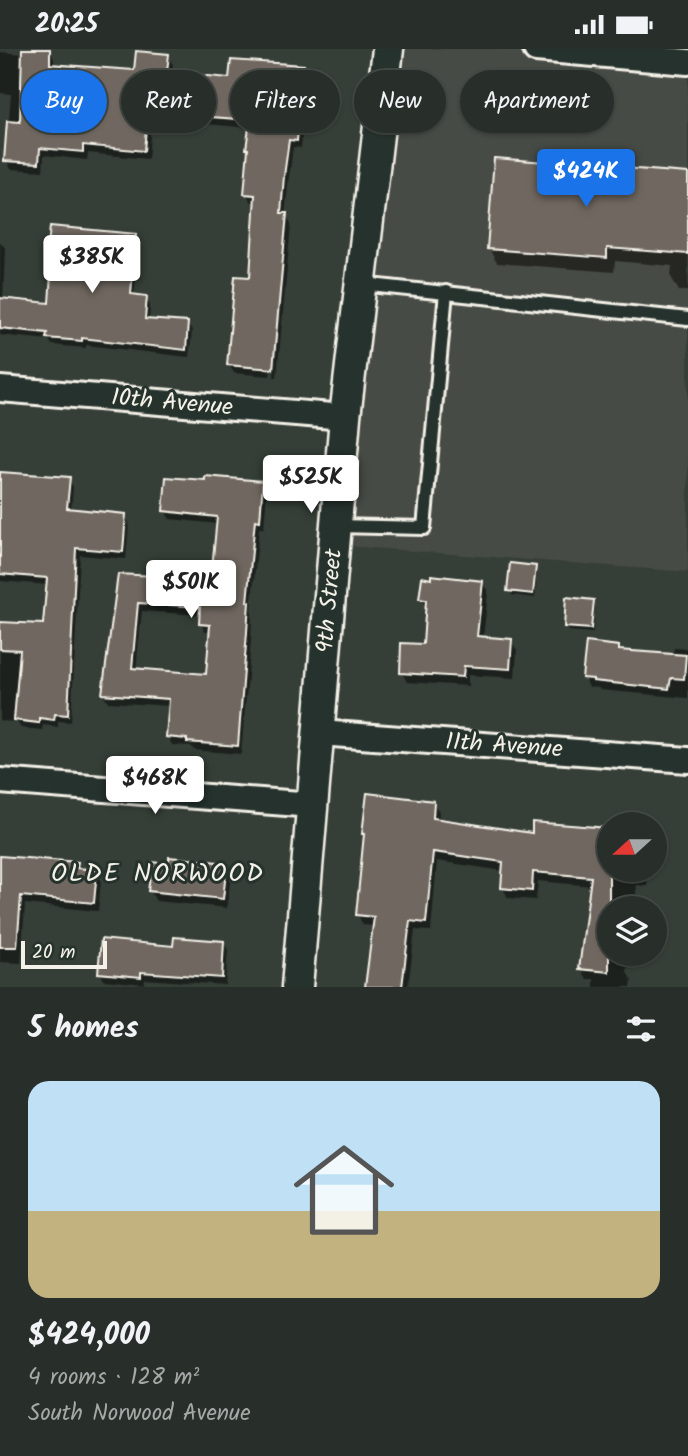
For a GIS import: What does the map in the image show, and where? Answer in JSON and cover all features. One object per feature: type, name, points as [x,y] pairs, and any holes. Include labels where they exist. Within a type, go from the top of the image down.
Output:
[{"type":"street","name":"9th Street","points":[[297,987],[345,417],[388,49]]},
{"type":"street","points":[[536,49],[688,62]]},
{"type":"street","name":"10th Avenue","points":[[0,389],[345,417]]},
{"type":"street","name":"11th Avenue","points":[[319,733],[688,760]]},
{"type":"street","points":[[0,781],[313,805]]},
{"type":"lane","points":[[360,283],[688,319]]},
{"type":"lane","points":[[336,526],[424,528],[446,292]]},
{"type":"shaded area","points":[[388,49],[536,49],[688,62],[688,572],[334,545],[379,133],[446,133],[446,70],[386,70]]},
{"type":"building","points":[[22,49],[50,49],[50,64],[134,70],[121,70],[121,133],[146,133],[144,151],[83,145],[83,152],[40,148],[39,163],[4,161],[7,121],[20,122],[21,86],[21,133],[107,133],[107,70],[21,70]]},
{"type":"building","points":[[136,51],[169,54],[167,70],[134,70]]},
{"type":"building","points":[[231,60],[304,65],[304,70],[230,70],[230,118],[216,117],[216,77],[229,78]]},
{"type":"building","points":[[248,133],[298,133],[297,141],[289,140],[284,176],[281,213],[287,213],[273,369],[227,365],[235,276],[250,277],[255,195],[244,194]]},
{"type":"building","points":[[494,158],[688,173],[688,254],[607,248],[607,258],[487,249]]},
{"type":"building","points":[[50,226],[136,234],[131,294],[147,296],[145,319],[188,322],[186,350],[82,338],[82,341],[46,338],[47,333],[0,328],[0,298],[49,303],[52,259],[47,259]]},
{"type":"building","points":[[0,472],[70,477],[67,508],[126,514],[123,552],[76,548],[68,715],[55,714],[54,720],[39,718],[39,723],[14,720],[20,650],[0,649],[0,622],[43,624],[47,578],[0,574]]},
{"type":"building","points":[[205,476],[263,481],[260,521],[255,520],[247,602],[238,746],[187,742],[187,739],[166,737],[169,699],[102,694],[118,574],[211,579],[217,517],[163,511],[166,477],[205,480]],"holes":[[[138,603],[200,607],[199,624],[210,625],[206,674],[132,668]]]},
{"type":"building","points":[[510,563],[536,566],[533,594],[507,591]]},
{"type":"building","points":[[431,575],[483,581],[477,636],[512,639],[510,669],[464,666],[463,677],[400,673],[401,643],[423,644],[426,600],[419,599],[422,577],[431,579]]},
{"type":"building","points":[[566,597],[594,600],[591,629],[564,627]]},
{"type":"building","points":[[586,642],[619,646],[619,650],[686,655],[684,679],[671,678],[669,689],[582,678]]},
{"type":"building","points":[[367,793],[434,801],[433,818],[532,833],[532,822],[597,827],[597,882],[609,882],[609,896],[597,896],[597,966],[609,966],[609,972],[579,969],[591,877],[533,872],[532,891],[501,888],[503,862],[433,852],[426,923],[410,921],[402,987],[365,987],[374,917],[356,915]]},
{"type":"building","points":[[0,856],[78,862],[77,868],[97,870],[94,903],[21,896],[17,947],[0,947]]},
{"type":"building","points":[[169,857],[227,863],[223,899],[148,891],[152,862],[169,864]]},
{"type":"building","points":[[174,937],[224,941],[222,978],[141,972],[141,977],[98,973],[101,939],[173,946]]},
{"type":"district","name":"OLDE NORWOOD","points":[[158,874]]}]
